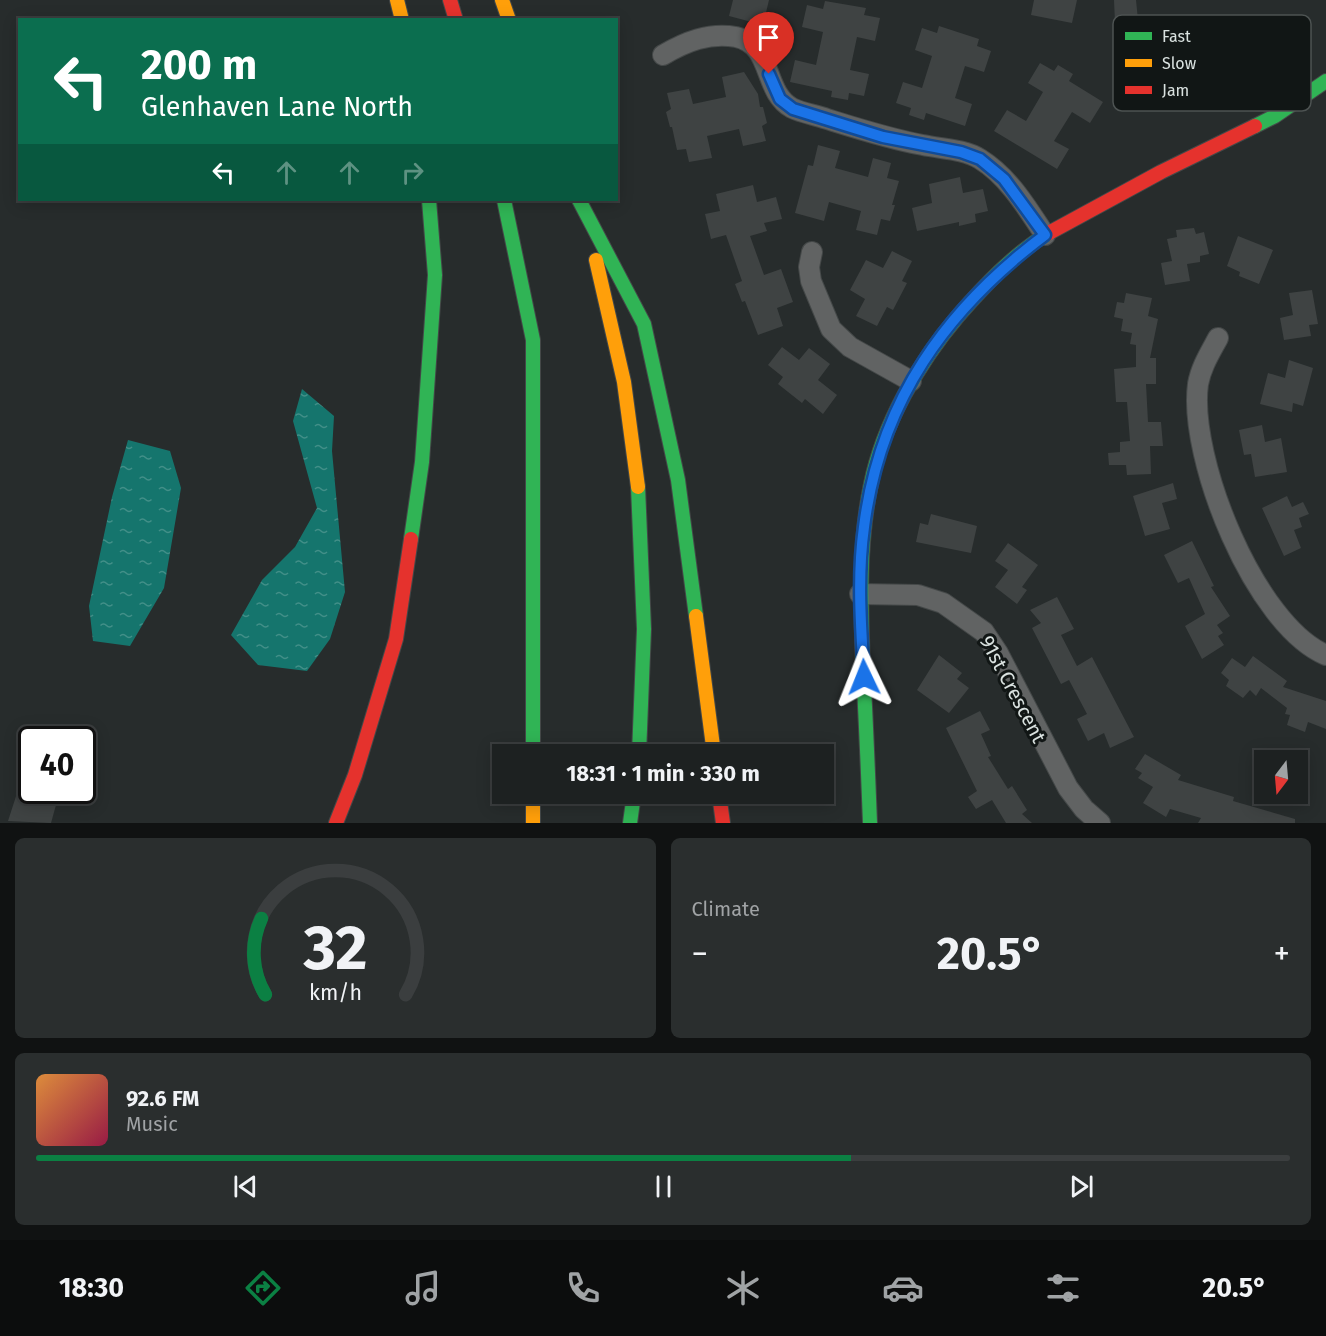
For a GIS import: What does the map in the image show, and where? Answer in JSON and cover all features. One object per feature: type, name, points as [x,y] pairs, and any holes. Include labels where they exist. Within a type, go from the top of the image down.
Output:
[{"type":"main road","points":[[397,0],[402,18]]},
{"type":"main road","points":[[450,0],[455,18]]},
{"type":"main road","points":[[502,0],[509,18]]},
{"type":"main road","points":[[1311,91],[1326,81]]},
{"type":"main road","points":[[870,823],[860,594],[864,527],[871,482],[884,443],[911,381],[933,345],[977,292],[1012,260],[1045,235],[1120,193],[1282,111]]},
{"type":"main road","points":[[336,823],[355,776],[396,639],[422,462],[435,275],[429,201]]},
{"type":"main road","points":[[504,201],[533,340],[533,744]]},
{"type":"main road","points":[[578,201],[603,285],[620,360],[639,478],[646,575],[645,673],[640,744]]},
{"type":"main road","points":[[579,201],[644,324],[678,480],[713,744]]},
{"type":"main road","points":[[533,804],[533,823]]},
{"type":"main road","points":[[630,823],[633,804]]},
{"type":"main road","points":[[720,804],[723,823]]},
{"type":"street","points":[[663,55],[685,42],[711,36],[737,37],[752,44],[764,57],[776,93],[793,109],[883,137],[961,152],[980,159],[1004,179],[1045,235]]},
{"type":"street","points":[[812,252],[809,267],[811,281],[831,329],[850,347],[911,381]]},
{"type":"street","points":[[1218,338],[1205,361],[1198,383],[1197,406],[1200,433],[1216,496],[1265,600],[1280,621],[1300,639],[1326,655]]},
{"type":"street","name":"91st Crescent","points":[[860,594],[918,595],[943,603],[984,632],[998,653],[1062,779],[1084,809],[1100,823]]},
{"type":"water","points":[[302,389],[334,416],[332,451],[345,592],[330,639],[307,671],[258,665],[231,635],[262,580],[295,547],[317,508],[293,421]]},
{"type":"water","points":[[128,440],[170,451],[181,488],[164,588],[130,646],[93,641],[89,606],[112,497]]},
{"type":"building","points":[[733,0],[769,0],[763,25],[729,16]]},
{"type":"building","points":[[1034,0],[1077,0],[1072,23],[1031,15]]},
{"type":"building","points":[[1114,0],[1136,0],[1138,15],[1115,15]]},
{"type":"building","points":[[825,1],[866,8],[864,15],[880,18],[875,41],[857,37],[850,70],[869,74],[864,96],[849,93],[848,100],[831,97],[832,91],[790,82],[795,60],[816,65],[823,32],[802,27],[807,5],[823,9]]},
{"type":"building","points":[[939,26],[979,39],[977,46],[991,51],[984,72],[965,66],[955,98],[972,104],[965,126],[926,113],[924,120],[909,115],[911,108],[896,103],[903,82],[922,88],[932,56],[915,50],[922,28],[937,33]]},
{"type":"building","points":[[1040,63],[1054,71],[1058,65],[1073,74],[1069,81],[1103,102],[1090,123],[1072,112],[1054,141],[1069,149],[1057,169],[994,131],[1007,110],[1026,121],[1043,92],[1028,83]]},
{"type":"building","points":[[744,72],[758,94],[760,107],[763,107],[767,123],[762,126],[766,141],[743,146],[739,129],[707,136],[712,158],[689,162],[686,149],[677,150],[666,112],[671,109],[667,93],[689,89],[693,104],[726,97],[722,77]]},
{"type":"building","points":[[818,145],[840,151],[835,168],[868,177],[873,158],[891,163],[887,178],[899,181],[892,205],[895,205],[890,221],[881,219],[877,235],[856,230],[861,211],[829,202],[824,221],[795,213],[808,165],[813,166]]},
{"type":"building","points":[[960,177],[963,193],[983,189],[988,211],[975,214],[976,222],[959,226],[959,222],[917,231],[912,208],[932,203],[929,184]]},
{"type":"building","points":[[753,185],[757,202],[776,197],[782,219],[764,223],[767,231],[750,236],[764,275],[781,269],[793,302],[777,308],[783,326],[758,335],[745,301],[742,302],[735,284],[742,281],[726,235],[711,239],[705,214],[720,211],[716,194]]},
{"type":"building","points":[[1194,228],[1196,234],[1204,232],[1209,254],[1200,256],[1200,262],[1187,264],[1190,281],[1165,285],[1161,263],[1172,261],[1167,239],[1177,237],[1176,230]]},
{"type":"building","points":[[1238,236],[1273,250],[1259,284],[1239,276],[1240,272],[1227,266]]},
{"type":"building","points":[[892,251],[912,261],[902,281],[907,283],[893,310],[887,307],[877,326],[856,316],[865,299],[850,290],[866,260],[883,268]]},
{"type":"building","points":[[1312,290],[1318,324],[1309,325],[1311,336],[1284,340],[1280,318],[1293,315],[1289,293]]},
{"type":"building","points":[[1126,293],[1152,298],[1148,316],[1158,319],[1150,358],[1156,358],[1156,384],[1146,384],[1148,422],[1161,422],[1163,446],[1150,446],[1151,474],[1127,475],[1126,465],[1109,465],[1108,453],[1120,452],[1120,442],[1130,441],[1127,402],[1116,402],[1114,369],[1136,367],[1136,345],[1130,344],[1132,333],[1121,331],[1123,319],[1114,317],[1117,302],[1124,303]]},
{"type":"building","points":[[782,347],[799,360],[809,348],[830,364],[818,380],[837,395],[823,414],[805,399],[802,403],[778,384],[783,377],[768,365]]},
{"type":"building","points":[[1289,360],[1313,368],[1303,406],[1293,403],[1292,412],[1260,404],[1268,373],[1285,378]]},
{"type":"building","points":[[1262,425],[1265,442],[1281,438],[1287,472],[1255,477],[1251,454],[1244,455],[1239,430]]},
{"type":"building","points":[[1173,483],[1177,499],[1162,503],[1170,529],[1145,536],[1133,496]]},
{"type":"building","points":[[1287,496],[1292,507],[1303,502],[1309,514],[1299,518],[1302,527],[1294,530],[1301,548],[1284,556],[1262,508]]},
{"type":"building","points":[[931,514],[977,526],[971,553],[916,542],[920,523],[928,525]]},
{"type":"building","points":[[1192,541],[1214,586],[1211,587],[1230,616],[1217,625],[1223,633],[1218,636],[1224,645],[1202,659],[1185,626],[1205,614],[1189,578],[1178,583],[1164,555]]},
{"type":"building","points":[[1008,543],[1038,565],[1022,587],[1027,590],[1017,604],[995,587],[1008,570],[995,561]]},
{"type":"building","points":[[1057,597],[1074,629],[1061,635],[1077,666],[1092,657],[1134,737],[1110,748],[1104,733],[1088,741],[1077,719],[1087,714],[1069,680],[1061,684],[1032,628],[1041,623],[1030,610]]},
{"type":"building","points":[[939,655],[962,673],[957,679],[969,688],[949,713],[917,690]]},
{"type":"building","points":[[1253,656],[1287,681],[1283,687],[1326,701],[1326,729],[1308,722],[1305,732],[1287,725],[1290,715],[1285,714],[1287,708],[1261,688],[1256,696],[1250,690],[1243,698],[1226,686],[1229,680],[1221,673],[1232,658],[1245,667]]},
{"type":"building","points":[[980,711],[990,730],[981,734],[991,756],[988,757],[1008,789],[1012,786],[1027,810],[1022,814],[1032,823],[1006,823],[992,800],[976,809],[968,797],[977,791],[946,728]]},
{"type":"building","points":[[1145,754],[1181,775],[1178,780],[1234,797],[1233,801],[1295,819],[1295,823],[1198,823],[1201,818],[1170,809],[1166,817],[1143,803],[1153,787],[1138,778],[1142,773],[1135,769]]},
{"type":"building","points":[[18,790],[18,804],[56,805],[51,823],[8,821]]},
{"type":"traffic: fast","points":[[1311,91],[1326,81]]},
{"type":"traffic: fast","points":[[1255,126],[1282,111]]},
{"type":"traffic: fast","points":[[411,539],[422,462],[435,275],[429,201]]},
{"type":"traffic: fast","points":[[504,201],[533,340],[533,744]]},
{"type":"traffic: fast","points":[[580,201],[644,324],[678,480],[696,616]]},
{"type":"traffic: fast","points":[[870,823],[861,576],[867,507],[877,461],[884,439],[904,395],[944,334],[999,272],[1022,251],[1047,234]]},
{"type":"traffic: fast","points":[[638,487],[644,629],[639,744]]},
{"type":"traffic: fast","points":[[630,823],[633,804]]},
{"type":"traffic: slow","points":[[397,0],[402,18]]},
{"type":"traffic: slow","points":[[502,0],[508,18]]},
{"type":"traffic: slow","points":[[596,260],[624,382],[638,487]]},
{"type":"traffic: slow","points":[[696,616],[713,744]]},
{"type":"traffic: slow","points":[[533,804],[533,823]]},
{"type":"traffic: jam","points":[[450,0],[455,18]]},
{"type":"traffic: jam","points":[[1047,234],[1161,172],[1255,126]]},
{"type":"traffic: jam","points":[[336,823],[355,775],[396,639],[411,539]]},
{"type":"traffic: jam","points":[[720,804],[723,823]]},
{"type":"route","points":[[769,74],[780,99],[793,109],[883,137],[961,152],[980,159],[1004,179],[1045,235],[984,285],[957,314],[933,345],[898,407],[871,482],[864,527],[860,594],[864,677]]}]
